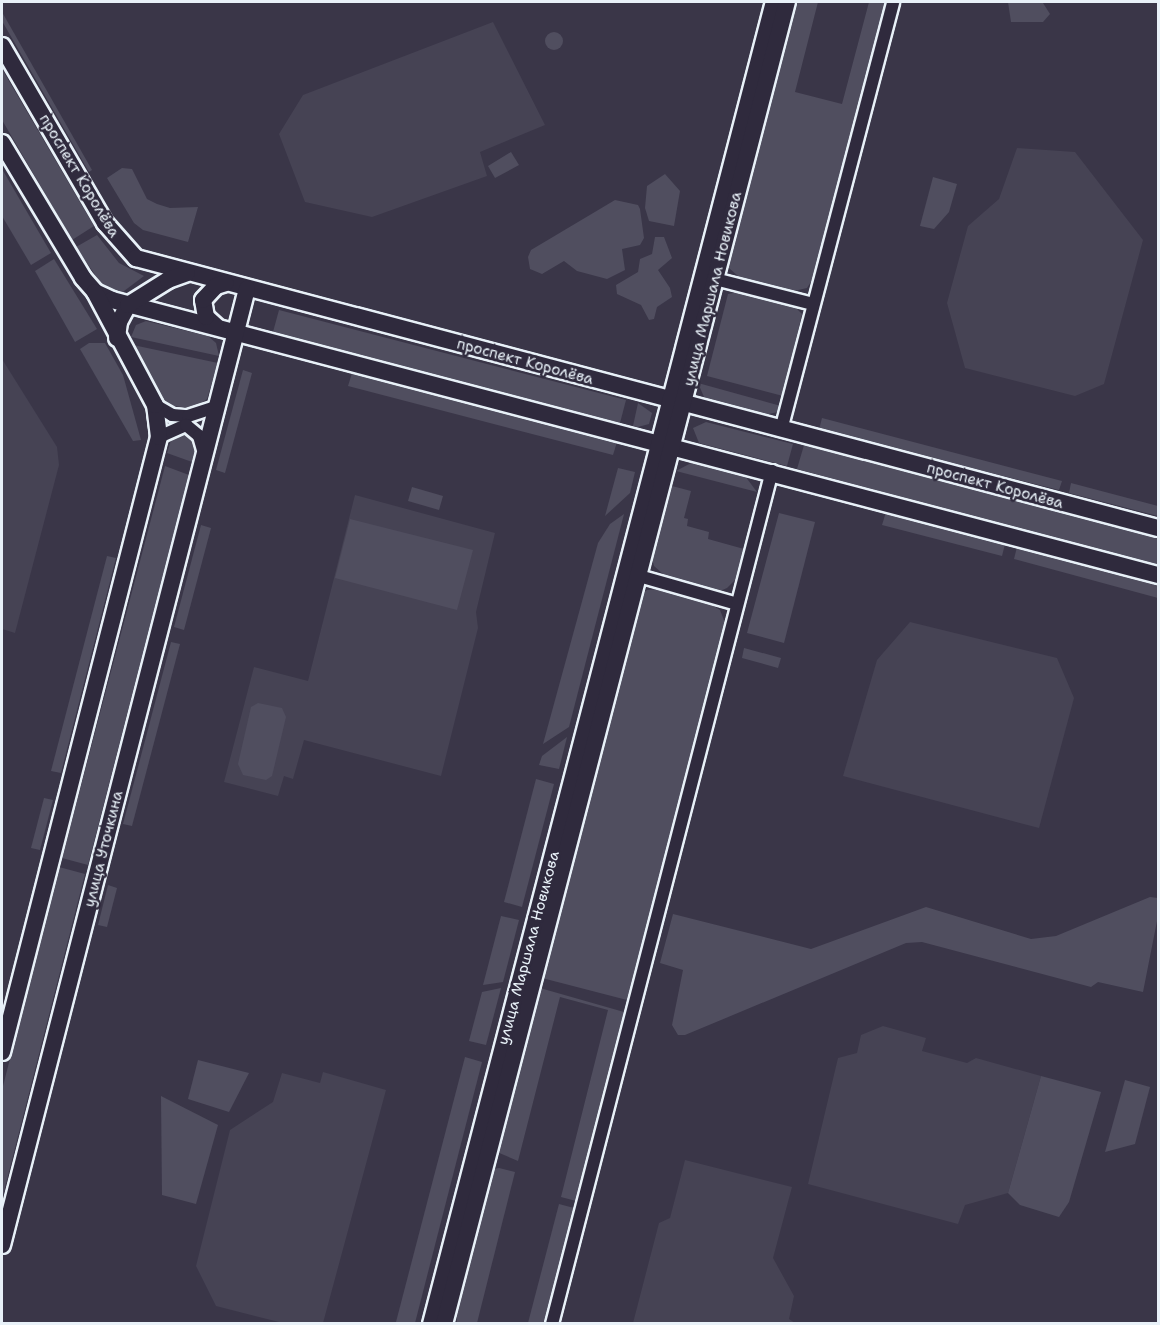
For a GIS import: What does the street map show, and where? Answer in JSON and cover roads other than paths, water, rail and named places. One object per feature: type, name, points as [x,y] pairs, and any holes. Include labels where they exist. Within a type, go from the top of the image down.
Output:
[{"type":"street","name":"улица Маршала Новикова","points":[[444,1323],[709,278],[774,2]]},
{"type":"street","name":"улица Маршала Новикова","points":[[709,278],[787,2]]},
{"type":"street","points":[[781,430],[893,2]]},
{"type":"street","name":"проспект Королёва","points":[[2,46],[123,247],[149,264],[1158,528]]},
{"type":"street","points":[[2,143],[63,249],[95,292],[117,338],[155,405],[159,437],[2,1052]]},
{"type":"street","points":[[117,338],[119,322],[128,305],[168,280],[187,273]]},
{"type":"street","points":[[709,278],[813,304]]},
{"type":"street","points":[[216,326],[206,317],[203,300],[216,286],[226,283]]},
{"type":"street","name":"улица Уточкина","points":[[2,1245],[247,289]]},
{"type":"street","points":[[95,292],[128,305],[666,443],[1158,575]]},
{"type":"street","points":[[155,405],[172,415],[188,416],[216,407]]},
{"type":"street","points":[[159,437],[186,425],[199,436],[204,453]]},
{"type":"street","points":[[552,1323],[772,471]]},
{"type":"street","name":"улица Маршала Новикова","points":[[431,1323],[632,575]]},
{"type":"street","points":[[632,575],[738,604]]}]
